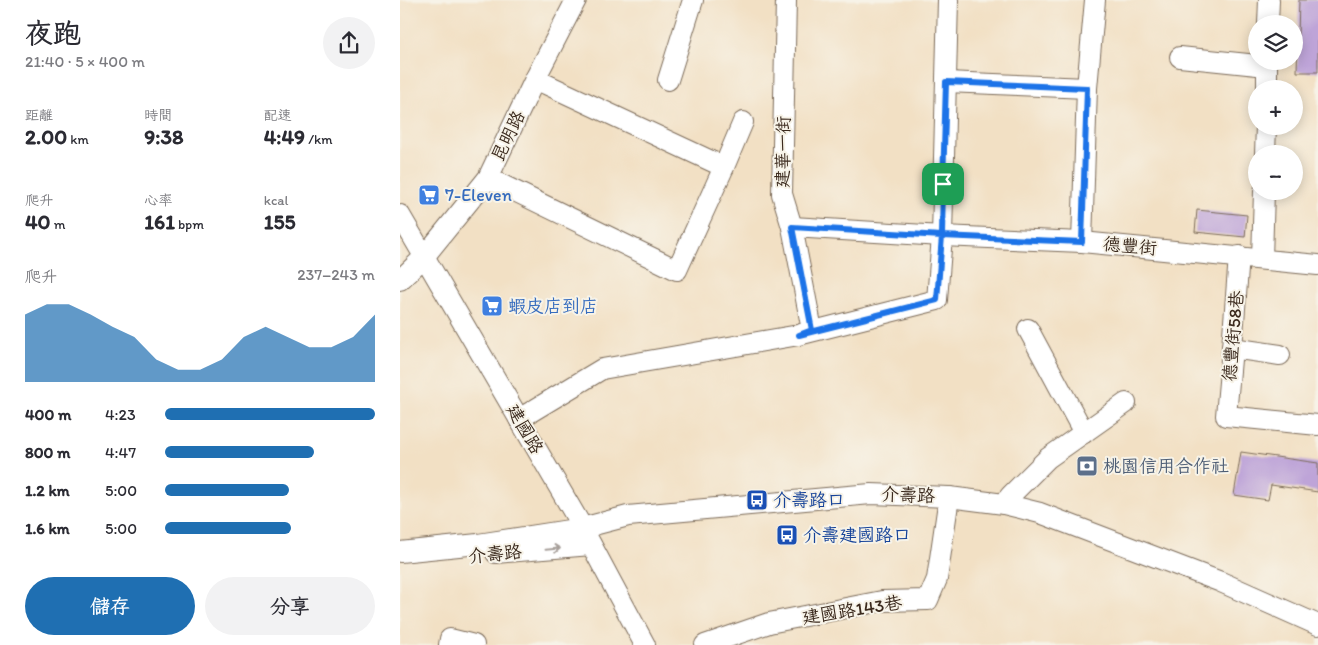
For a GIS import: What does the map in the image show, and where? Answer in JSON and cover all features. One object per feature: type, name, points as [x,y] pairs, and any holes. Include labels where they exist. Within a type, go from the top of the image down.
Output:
[{"type":"street","name":"昆明路","points":[[400,280],[424,257],[488,178],[535,79],[576,0]]},
{"type":"street","points":[[668,80],[693,0]]},
{"type":"street","name":"建華一街","points":[[786,0],[782,194],[792,227],[806,332]]},
{"type":"street","points":[[519,419],[602,368],[806,332],[937,300],[942,236],[948,0]]},
{"type":"street","points":[[1082,242],[1087,88],[1095,0]]},
{"type":"street","points":[[1268,15],[1269,0]]},
{"type":"street","points":[[1180,57],[1248,62]]},
{"type":"street","points":[[535,79],[724,167]]},
{"type":"street","points":[[946,82],[1087,88]]},
{"type":"street","points":[[488,178],[677,270],[743,122]]},
{"type":"street","points":[[1262,259],[1264,200]]},
{"type":"street","name":"建國路","points":[[400,216],[584,531],[645,645]]},
{"type":"street","name":"德豐街","points":[[792,227],[1082,242],[1318,265]]},
{"type":"street","name":"德豐街58巷","points":[[1239,256],[1226,416],[1318,425]]},
{"type":"street","points":[[1028,329],[1084,433]]},
{"type":"street","points":[[1232,348],[1280,354]]},
{"type":"street","points":[[1004,504],[1048,458],[1126,403]]},
{"type":"street","name":"介壽路","points":[[400,565],[495,554],[584,531],[628,516],[871,494],[949,497],[1004,504],[1040,513],[1221,582],[1318,626]]},
{"type":"street","name":"建國路143巷","points":[[705,645],[769,623],[882,601],[928,600],[937,579],[949,497]]},
{"type":"street","name":"介壽路","points":[[400,542],[478,531],[584,531]]},
{"type":"street","name":"介壽路","points":[[400,552],[584,531]]},
{"type":"street","points":[[449,645],[450,639],[474,645]]},
{"type":"building","points":[[1299,0],[1318,0],[1318,72],[1297,72],[1297,70],[1303,70],[1303,15],[1299,15]]},
{"type":"building","points":[[1197,210],[1247,215],[1245,237],[1195,232]]},
{"type":"building","points":[[1241,452],[1318,463],[1318,492],[1271,485],[1268,500],[1234,495]]},
{"type":"place","name":"7-Eleven","points":[[429,195]]},
{"type":"place","name":"蝦皮店到店","points":[[492,306]]},
{"type":"place","name":"桃園信用合作社","points":[[1087,466]]},
{"type":"place","name":"介壽路口","points":[[757,500]]},
{"type":"place","name":"介壽建國路口","points":[[787,535]]},
{"type":"route","points":[[943,184],[942,236],[937,300],[799,335],[812,330],[792,227],[942,236],[1082,242],[1087,88],[946,82],[943,184]]}]
